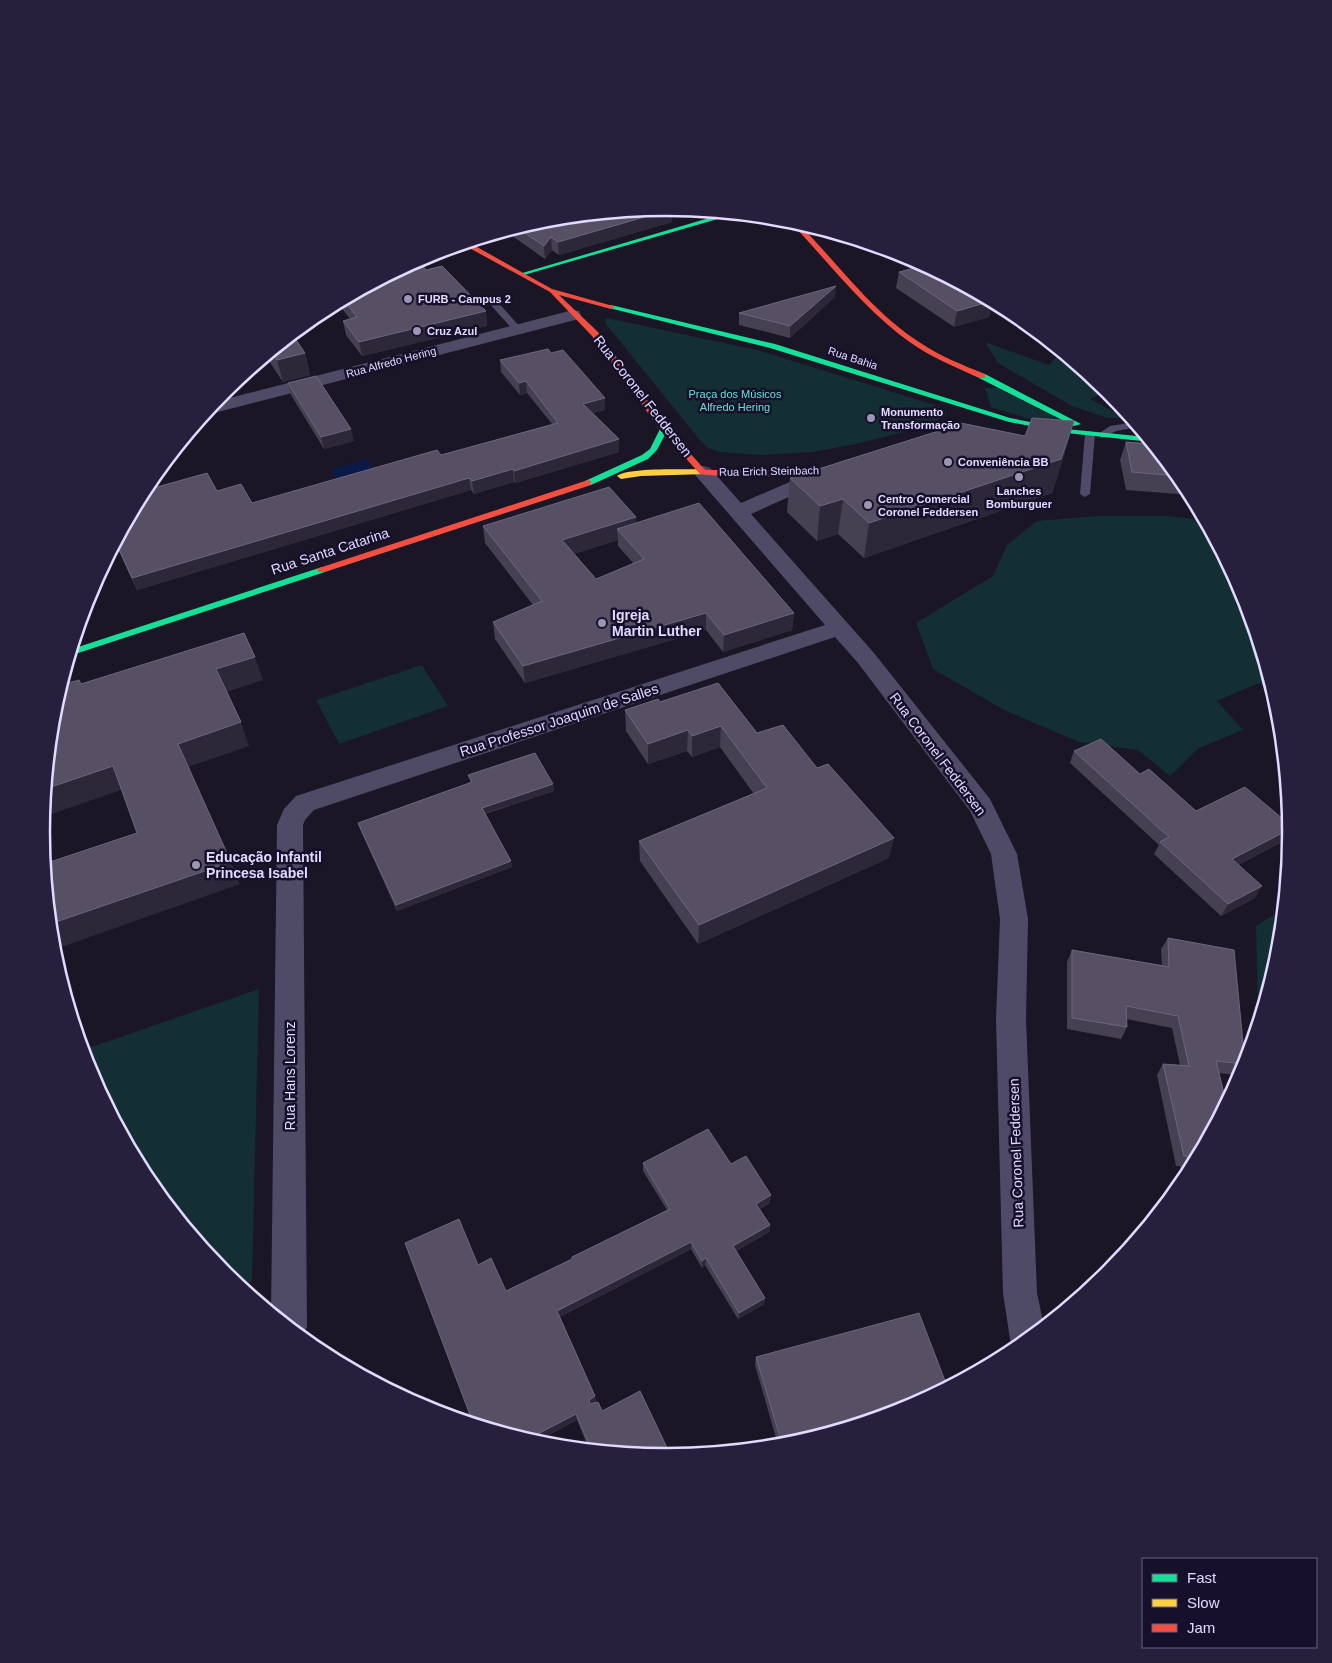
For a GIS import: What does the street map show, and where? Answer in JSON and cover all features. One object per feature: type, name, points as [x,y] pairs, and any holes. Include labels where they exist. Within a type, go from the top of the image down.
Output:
[{"type":"main road","points":[[522,274],[715,218]]},
{"type":"main road","points":[[801,230],[882,317],[909,339],[952,363],[991,379],[1096,434]]},
{"type":"main road","points":[[473,247],[550,290]]},
{"type":"main road","name":"Rua Coronel Feddersen","points":[[550,290],[573,315],[595,334],[664,429],[703,472]]},
{"type":"main road","name":"Rua Bahia","points":[[550,290],[609,308],[788,350],[976,405],[1008,420],[1140,439]]},
{"type":"main road","points":[[952,363],[969,381]]},
{"type":"main road","points":[[967,421],[976,405]]},
{"type":"main road","points":[[990,424],[1008,420]]},
{"type":"main road","name":"Rua Santa Catarina","points":[[78,650],[599,479],[645,457],[653,450],[664,429]]},
{"type":"main road","name":"Rua Erich Steinbach","points":[[703,472],[743,473],[834,470],[861,462]]},
{"type":"main road","name":"Rua Santa Catarina","points":[[599,479],[641,472],[703,472]]},
{"type":"street","name":"Rua Alfredo Hering","points":[[221,406],[573,315]]},
{"type":"street","name":"Rua Erich Steinbach","points":[[738,512],[834,470]]},
{"type":"street","name":"Rua Coronel Feddersen","points":[[703,472],[866,658],[980,806],[1004,854],[1014,919],[1012,1038],[1020,1294],[1027,1330]]},
{"type":"street","name":"Rua Professor Joaquim de Salles","points":[[290,825],[293,816],[305,803],[840,628]]},
{"type":"street","name":"Rua Hans Lorenz","points":[[290,825],[290,1319]]},
{"type":"lane","points":[[492,301],[517,329]]},
{"type":"lane","points":[[1085,494],[1096,434],[1114,428],[1130,426]]},
{"type":"green space","name":"Praça dos Músicos Alfredo Hering","points":[[605,319],[757,350],[938,406],[946,411],[946,416],[916,429],[856,444],[812,452],[760,455],[720,452],[708,448],[699,439],[606,324]]},
{"type":"green space","points":[[985,342],[1049,365],[1057,356],[1100,395],[1090,399],[1122,418],[1108,418],[1072,406],[998,363]]},
{"type":"green space","points":[[985,388],[998,388],[1074,427],[1036,421],[991,407]]},
{"type":"green space","points":[[1097,516],[1167,516],[1196,519],[1218,559],[1235,596],[1249,633],[1264,685],[1259,683],[1217,701],[1243,730],[1199,748],[1170,776],[1138,750],[1079,742],[1006,711],[933,669],[916,623],[993,576],[1007,545],[1037,521]]},
{"type":"green space","points":[[422,665],[448,706],[339,744],[316,700]]},
{"type":"green space","points":[[1277,913],[1270,952],[1258,1002],[1256,926]]},
{"type":"green space","points":[[259,989],[252,1281],[248,1283],[203,1238],[154,1174],[114,1104],[90,1048]]},
{"type":"water","points":[[367,459],[374,469],[337,480],[330,470]]},
{"type":"building","points":[[646,216],[558,242],[551,237],[544,246],[524,232],[586,221]]},
{"type":"building","points":[[422,266],[426,270],[442,266],[486,311],[359,342],[343,321],[357,317],[347,305]]},
{"type":"building","points":[[914,268],[983,304],[957,311],[899,272]]},
{"type":"building","points":[[836,286],[790,326],[739,313]]},
{"type":"building","points":[[296,340],[305,353],[277,360],[275,356]]},
{"type":"building","points":[[548,349],[551,353],[563,350],[605,398],[583,404],[619,439],[514,471],[513,469],[472,481],[469,478],[132,578],[119,549],[155,488],[207,473],[217,491],[241,484],[252,503],[437,450],[441,455],[558,423],[526,381],[519,383],[500,360]]},
{"type":"building","points":[[316,376],[351,429],[321,437],[288,383]]},
{"type":"building","points":[[1032,418],[1074,421],[1061,459],[869,523],[843,499],[820,506],[790,478],[948,428],[951,421],[1025,436]]},
{"type":"building","points":[[1126,442],[1144,443],[1168,475],[1132,472]]},
{"type":"building","points":[[609,487],[636,517],[562,540],[596,579],[644,559],[617,529],[699,503],[794,613],[724,635],[706,613],[523,666],[493,622],[542,601],[483,526]]},
{"type":"building","points":[[244,633],[255,657],[216,669],[241,722],[178,744],[231,862],[57,922],[51,862],[137,833],[113,766],[51,787],[55,751],[68,683],[79,680],[81,684]]},
{"type":"building","points":[[718,683],[757,733],[783,725],[817,768],[828,764],[894,838],[699,925],[639,841],[767,788],[721,726],[692,736],[688,730],[648,744],[625,710],[658,699],[660,702]]},
{"type":"building","points":[[1101,739],[1140,774],[1149,769],[1196,811],[1245,787],[1282,818],[1282,833],[1232,859],[1262,886],[1228,904],[1160,842],[1169,837],[1074,751]]},
{"type":"building","points":[[535,753],[553,784],[482,808],[511,861],[396,905],[358,823],[472,782],[468,775]]},
{"type":"building","points":[[1168,938],[1234,950],[1243,1045],[1236,1063],[1216,1061],[1224,1092],[1188,1158],[1187,1156],[1184,1156],[1163,1064],[1189,1066],[1178,1016],[1126,1006],[1127,1027],[1072,1018],[1072,950],[1169,967]]},
{"type":"building","points":[[708,1129],[731,1164],[746,1156],[771,1195],[756,1204],[770,1225],[733,1246],[765,1298],[739,1313],[706,1258],[702,1261],[691,1242],[557,1311],[595,1396],[589,1400],[590,1404],[598,1402],[602,1411],[640,1391],[667,1448],[588,1442],[576,1414],[538,1434],[470,1416],[405,1243],[459,1219],[478,1265],[491,1258],[506,1291],[670,1209],[643,1163]]},
{"type":"building","points":[[919,1313],[945,1380],[902,1401],[864,1415],[825,1427],[780,1437],[756,1357]]},
{"type":"traffic: fast","points":[[522,274],[715,218]]},
{"type":"traffic: fast","points":[[611,307],[772,346],[1009,420],[1066,431],[1140,439]]},
{"type":"traffic: fast","points":[[982,376],[1077,424]]},
{"type":"traffic: fast","points":[[588,483],[645,457],[653,450],[664,429]]},
{"type":"traffic: fast","points":[[78,650],[322,570]]},
{"type":"traffic: slow","points":[[621,476],[641,473],[703,472]]},
{"type":"traffic: jam","points":[[801,230],[876,310],[907,337],[943,359],[982,376]]},
{"type":"traffic: jam","points":[[472,247],[550,290],[611,307]]},
{"type":"traffic: jam","points":[[553,293],[595,334],[664,429],[703,472],[796,473],[832,470],[848,466]]},
{"type":"traffic: jam","points":[[322,570],[588,483]]},
{"type":"place","name":"FURB - Campus 2","points":[[408,299]]},
{"type":"place","name":"Cruz Azul","points":[[417,331]]},
{"type":"place","name":"Monumento Transformação","points":[[871,418]]},
{"type":"place","name":"Conveniência BB","points":[[948,462]]},
{"type":"place","name":"Lanches Bomburguer","points":[[1019,477]]},
{"type":"place","name":"Centro Comercial Coronel Feddersen","points":[[868,505]]},
{"type":"place","name":"Igreja Martin Luther","points":[[602,623]]},
{"type":"place","name":"Educação Infantil Princesa Isabel","points":[[196,865]]}]
